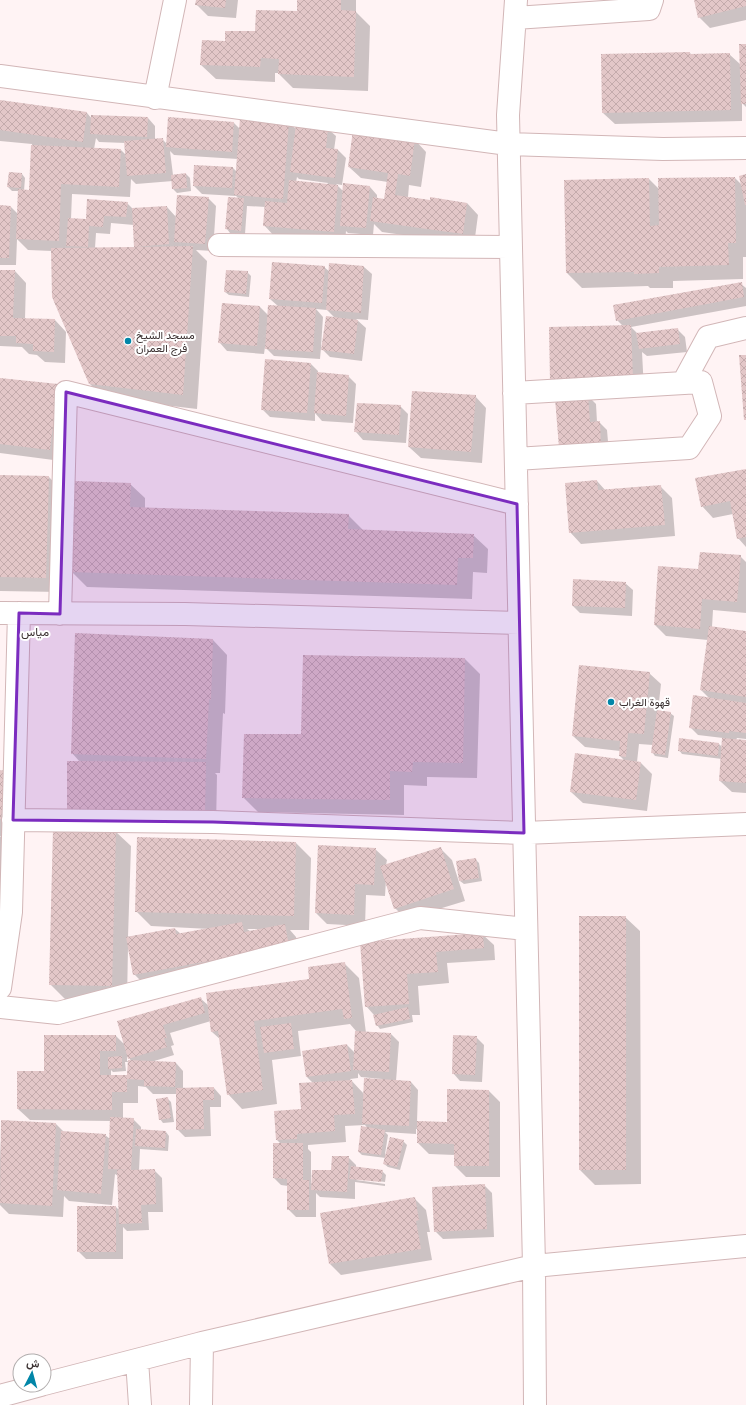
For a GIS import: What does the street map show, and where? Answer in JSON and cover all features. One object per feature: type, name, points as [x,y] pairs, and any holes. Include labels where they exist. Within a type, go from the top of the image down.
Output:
[{"type":"street","points":[[155,98],[175,0]]},
{"type":"street","points":[[535,1405],[534,1266],[508,144],[508,115],[515,9],[649,9],[652,0]]},
{"type":"street","points":[[0,76],[155,98],[508,144],[664,150],[746,148]]},
{"type":"street","points":[[219,244],[511,247]]},
{"type":"street","points":[[683,383],[708,337],[746,328]]},
{"type":"street","points":[[514,393],[701,382],[710,416],[690,448],[516,459]]},
{"type":"street","points":[[60,614],[66,392],[516,504]]},
{"type":"street","points":[[0,988],[11,912],[13,820],[9,613],[185,614],[519,623]]},
{"type":"street","points":[[13,820],[213,822],[524,833],[746,824]]},
{"type":"street","points":[[0,1006],[58,1013],[420,918],[526,929]]},
{"type":"street","points":[[52,1382],[202,1343],[534,1266],[746,1246]]},
{"type":"street","points":[[201,1405],[202,1343]]},
{"type":"street","points":[[137,1360],[140,1405]]},
{"type":"street","points":[[0,1396],[12,1393]]},
{"type":"highlighted area","points":[[66,392],[517,504],[524,833],[213,822],[13,820],[19,613],[60,614]]},
{"type":"building","points":[[196,0],[226,0],[225,8],[195,5]]},
{"type":"building","points":[[297,0],[341,0],[341,10],[356,11],[354,77],[278,74],[279,59],[261,58],[260,67],[200,65],[202,40],[225,41],[225,31],[255,31],[256,10],[297,11]]},
{"type":"building","points":[[694,0],[746,0],[746,6],[698,18]]},
{"type":"building","points":[[739,44],[746,44],[746,104],[741,104]]},
{"type":"building","points":[[690,52],[690,54],[730,53],[731,110],[602,113],[601,54]]},
{"type":"building","points":[[0,100],[87,112],[83,142],[0,130]]},
{"type":"building","points":[[91,115],[148,117],[147,137],[90,134]]},
{"type":"building","points":[[168,117],[234,122],[232,152],[166,147]]},
{"type":"building","points":[[240,118],[289,122],[283,199],[234,195]]},
{"type":"building","points":[[296,124],[328,128],[326,148],[338,149],[335,178],[290,172]]},
{"type":"building","points":[[353,130],[415,139],[410,176],[398,174],[395,195],[430,200],[430,197],[467,203],[463,234],[370,221],[373,197],[384,199],[388,173],[348,167]]},
{"type":"building","points":[[163,138],[166,173],[127,176],[124,141]]},
{"type":"building","points":[[31,145],[121,149],[119,187],[61,184],[59,241],[16,239],[18,189],[29,190]]},
{"type":"building","points":[[194,165],[233,167],[232,188],[193,186]]},
{"type":"building","points":[[9,172],[22,173],[21,188],[7,187]]},
{"type":"building","points":[[186,173],[187,188],[172,189],[171,175]]},
{"type":"building","points":[[746,174],[746,205],[745,205],[739,176]]},
{"type":"building","points":[[735,177],[736,243],[728,243],[729,265],[659,267],[659,273],[566,273],[564,180],[649,178],[650,226],[659,225],[658,178]]},
{"type":"building","points":[[289,180],[338,185],[334,232],[263,226],[265,201],[287,203]]},
{"type":"building","points":[[343,183],[370,186],[366,228],[340,226]]},
{"type":"building","points":[[177,195],[209,197],[205,244],[174,242]]},
{"type":"building","points":[[228,197],[244,198],[241,231],[225,229]]},
{"type":"building","points":[[87,199],[128,202],[126,217],[104,216],[103,227],[89,226],[88,247],[66,246],[68,218],[86,219]]},
{"type":"building","points":[[0,205],[11,206],[9,258],[0,258]]},
{"type":"building","name":"مسجد الشيخ فرج العمران","points":[[167,206],[169,244],[136,247],[193,246],[183,395],[89,384],[52,297],[51,248],[134,247],[132,208]]},
{"type":"building","points":[[272,262],[325,266],[322,303],[269,299]]},
{"type":"building","points":[[329,263],[364,266],[361,313],[326,310]]},
{"type":"building","points":[[0,270],[15,270],[13,318],[55,319],[54,352],[33,351],[33,344],[16,343],[16,336],[0,336]]},
{"type":"building","points":[[226,270],[248,271],[246,294],[224,292]]},
{"type":"building","points":[[742,282],[744,297],[616,321],[613,305]]},
{"type":"building","points":[[222,303],[260,306],[257,346],[218,343]]},
{"type":"building","points":[[268,305],[316,308],[313,352],[265,349]]},
{"type":"building","points":[[326,316],[358,320],[354,354],[321,350]]},
{"type":"building","points":[[631,325],[633,379],[550,382],[549,327]]},
{"type":"building","points":[[678,328],[680,344],[639,349],[636,333]]},
{"type":"building","points":[[739,355],[746,355],[746,420],[744,420]]},
{"type":"building","points":[[265,359],[311,363],[307,413],[261,410]]},
{"type":"building","points":[[317,372],[349,375],[346,416],[314,413]]},
{"type":"building","points":[[0,378],[58,384],[50,450],[0,444]]},
{"type":"building","points":[[412,391],[476,395],[471,452],[408,447]]},
{"type":"building","points":[[588,395],[590,422],[600,421],[601,446],[559,448],[555,398]]},
{"type":"building","points":[[357,403],[401,405],[399,435],[354,432]]},
{"type":"building","points":[[746,469],[746,537],[737,539],[730,501],[701,507],[695,478]]},
{"type":"building","points":[[0,475],[49,476],[46,578],[0,577]]},
{"type":"building","points":[[597,480],[598,490],[661,485],[665,525],[569,533],[565,483]]},
{"type":"building","points":[[74,481],[131,483],[130,507],[349,514],[348,529],[474,534],[473,558],[458,558],[457,585],[71,572]]},
{"type":"building","points":[[700,552],[741,555],[737,602],[702,599],[700,629],[654,625],[658,566],[698,569]]},
{"type":"building","points":[[573,579],[626,582],[625,608],[572,606]]},
{"type":"building","points":[[709,626],[746,631],[746,697],[700,690]]},
{"type":"building","points":[[75,633],[213,639],[211,700],[209,699],[206,759],[71,754]]},
{"type":"building","points":[[303,655],[465,658],[463,763],[413,762],[412,772],[390,771],[390,800],[242,798],[244,734],[301,734]]},
{"type":"building","name":"قهوة الغراب","points":[[579,665],[650,672],[644,734],[628,733],[626,757],[619,756],[620,741],[572,736]]},
{"type":"building","points":[[693,695],[746,703],[746,733],[729,731],[729,733],[689,728]]},
{"type":"building","points":[[657,710],[671,712],[665,755],[651,753]]},
{"type":"building","points":[[679,738],[719,743],[718,756],[678,751]]},
{"type":"building","points":[[722,738],[746,740],[746,783],[719,781]]},
{"type":"building","points":[[575,753],[641,762],[636,800],[570,792]]},
{"type":"building","points":[[67,761],[206,762],[205,817],[67,815]]},
{"type":"building","points":[[0,770],[6,771],[1,819],[0,819]]},
{"type":"building","points":[[53,829],[116,831],[112,986],[49,985]]},
{"type":"building","points":[[137,837],[296,842],[294,916],[135,912]]},
{"type":"building","points":[[318,845],[376,848],[374,885],[355,884],[354,915],[315,913]]},
{"type":"building","points":[[441,847],[454,889],[394,909],[380,866]]},
{"type":"building","points":[[476,858],[479,878],[459,881],[456,861]]},
{"type":"building","points":[[579,916],[626,916],[626,1170],[579,1170]]},
{"type":"building","points":[[242,922],[244,932],[285,924],[289,946],[133,975],[126,937],[175,928],[176,934]]},
{"type":"building","points":[[483,933],[484,948],[436,952],[438,972],[407,974],[409,1004],[365,1007],[360,942]]},
{"type":"building","points":[[345,962],[352,1018],[344,1019],[342,1009],[254,1021],[263,1090],[227,1095],[218,1031],[211,1032],[206,993],[309,979],[308,967]]},
{"type":"building","points":[[201,997],[205,1013],[163,1025],[167,1038],[164,1038],[167,1047],[128,1059],[117,1021]]},
{"type":"building","points":[[408,1007],[410,1019],[376,1026],[373,1015]]},
{"type":"building","points":[[291,1023],[294,1049],[264,1053],[260,1027]]},
{"type":"building","points":[[355,1031],[391,1033],[389,1072],[353,1070]]},
{"type":"building","points":[[44,1035],[116,1035],[116,1051],[100,1051],[100,1075],[127,1075],[128,1060],[176,1062],[175,1087],[144,1086],[144,1080],[127,1079],[127,1092],[112,1092],[112,1110],[17,1109],[17,1071],[44,1071]]},
{"type":"building","points":[[453,1035],[477,1036],[475,1075],[452,1074]]},
{"type":"building","points":[[347,1044],[351,1071],[306,1077],[302,1051]]},
{"type":"building","points":[[122,1056],[122,1068],[108,1069],[108,1057]]},
{"type":"building","points":[[364,1078],[411,1081],[409,1126],[362,1124]]},
{"type":"building","points":[[352,1080],[355,1114],[334,1115],[335,1131],[297,1134],[297,1139],[276,1140],[274,1111],[301,1109],[299,1083]]},
{"type":"building","points":[[214,1087],[214,1100],[203,1100],[204,1129],[176,1130],[176,1088]]},
{"type":"building","points":[[447,1089],[489,1090],[489,1166],[454,1166],[454,1144],[417,1143],[417,1121],[447,1122]]},
{"type":"building","points":[[168,1097],[171,1118],[159,1120],[156,1099]]},
{"type":"building","points":[[110,1117],[134,1118],[131,1170],[155,1169],[156,1204],[141,1205],[142,1223],[119,1224],[117,1170],[128,1170],[108,1169]]},
{"type":"building","points":[[1,1120],[56,1123],[52,1206],[0,1203]]},
{"type":"building","points":[[361,1126],[385,1130],[381,1155],[358,1152]]},
{"type":"building","points":[[136,1129],[166,1131],[165,1148],[135,1146]]},
{"type":"building","points":[[61,1131],[106,1134],[101,1194],[57,1190]]},
{"type":"building","points":[[390,1137],[404,1140],[397,1167],[383,1164]]},
{"type":"building","points":[[273,1143],[303,1143],[303,1180],[309,1180],[309,1210],[287,1210],[287,1179],[273,1178]]},
{"type":"building","points":[[332,1156],[349,1156],[347,1192],[311,1190],[312,1170],[331,1170]]},
{"type":"building","points":[[351,1166],[383,1170],[381,1182],[349,1179]]},
{"type":"building","points":[[485,1184],[487,1229],[434,1232],[432,1187]]},
{"type":"building","points":[[415,1197],[419,1220],[416,1221],[421,1249],[329,1264],[320,1213]]},
{"type":"building","points":[[77,1206],[116,1206],[116,1252],[77,1252]]},
{"type":"place","name":"مسجد الشيخ فرج العمران","points":[[128,341]]},
{"type":"place","name":"قهوة الغراب","points":[[611,702]]},
{"type":"district","name":"مياس","points":[[35,632]]}]
